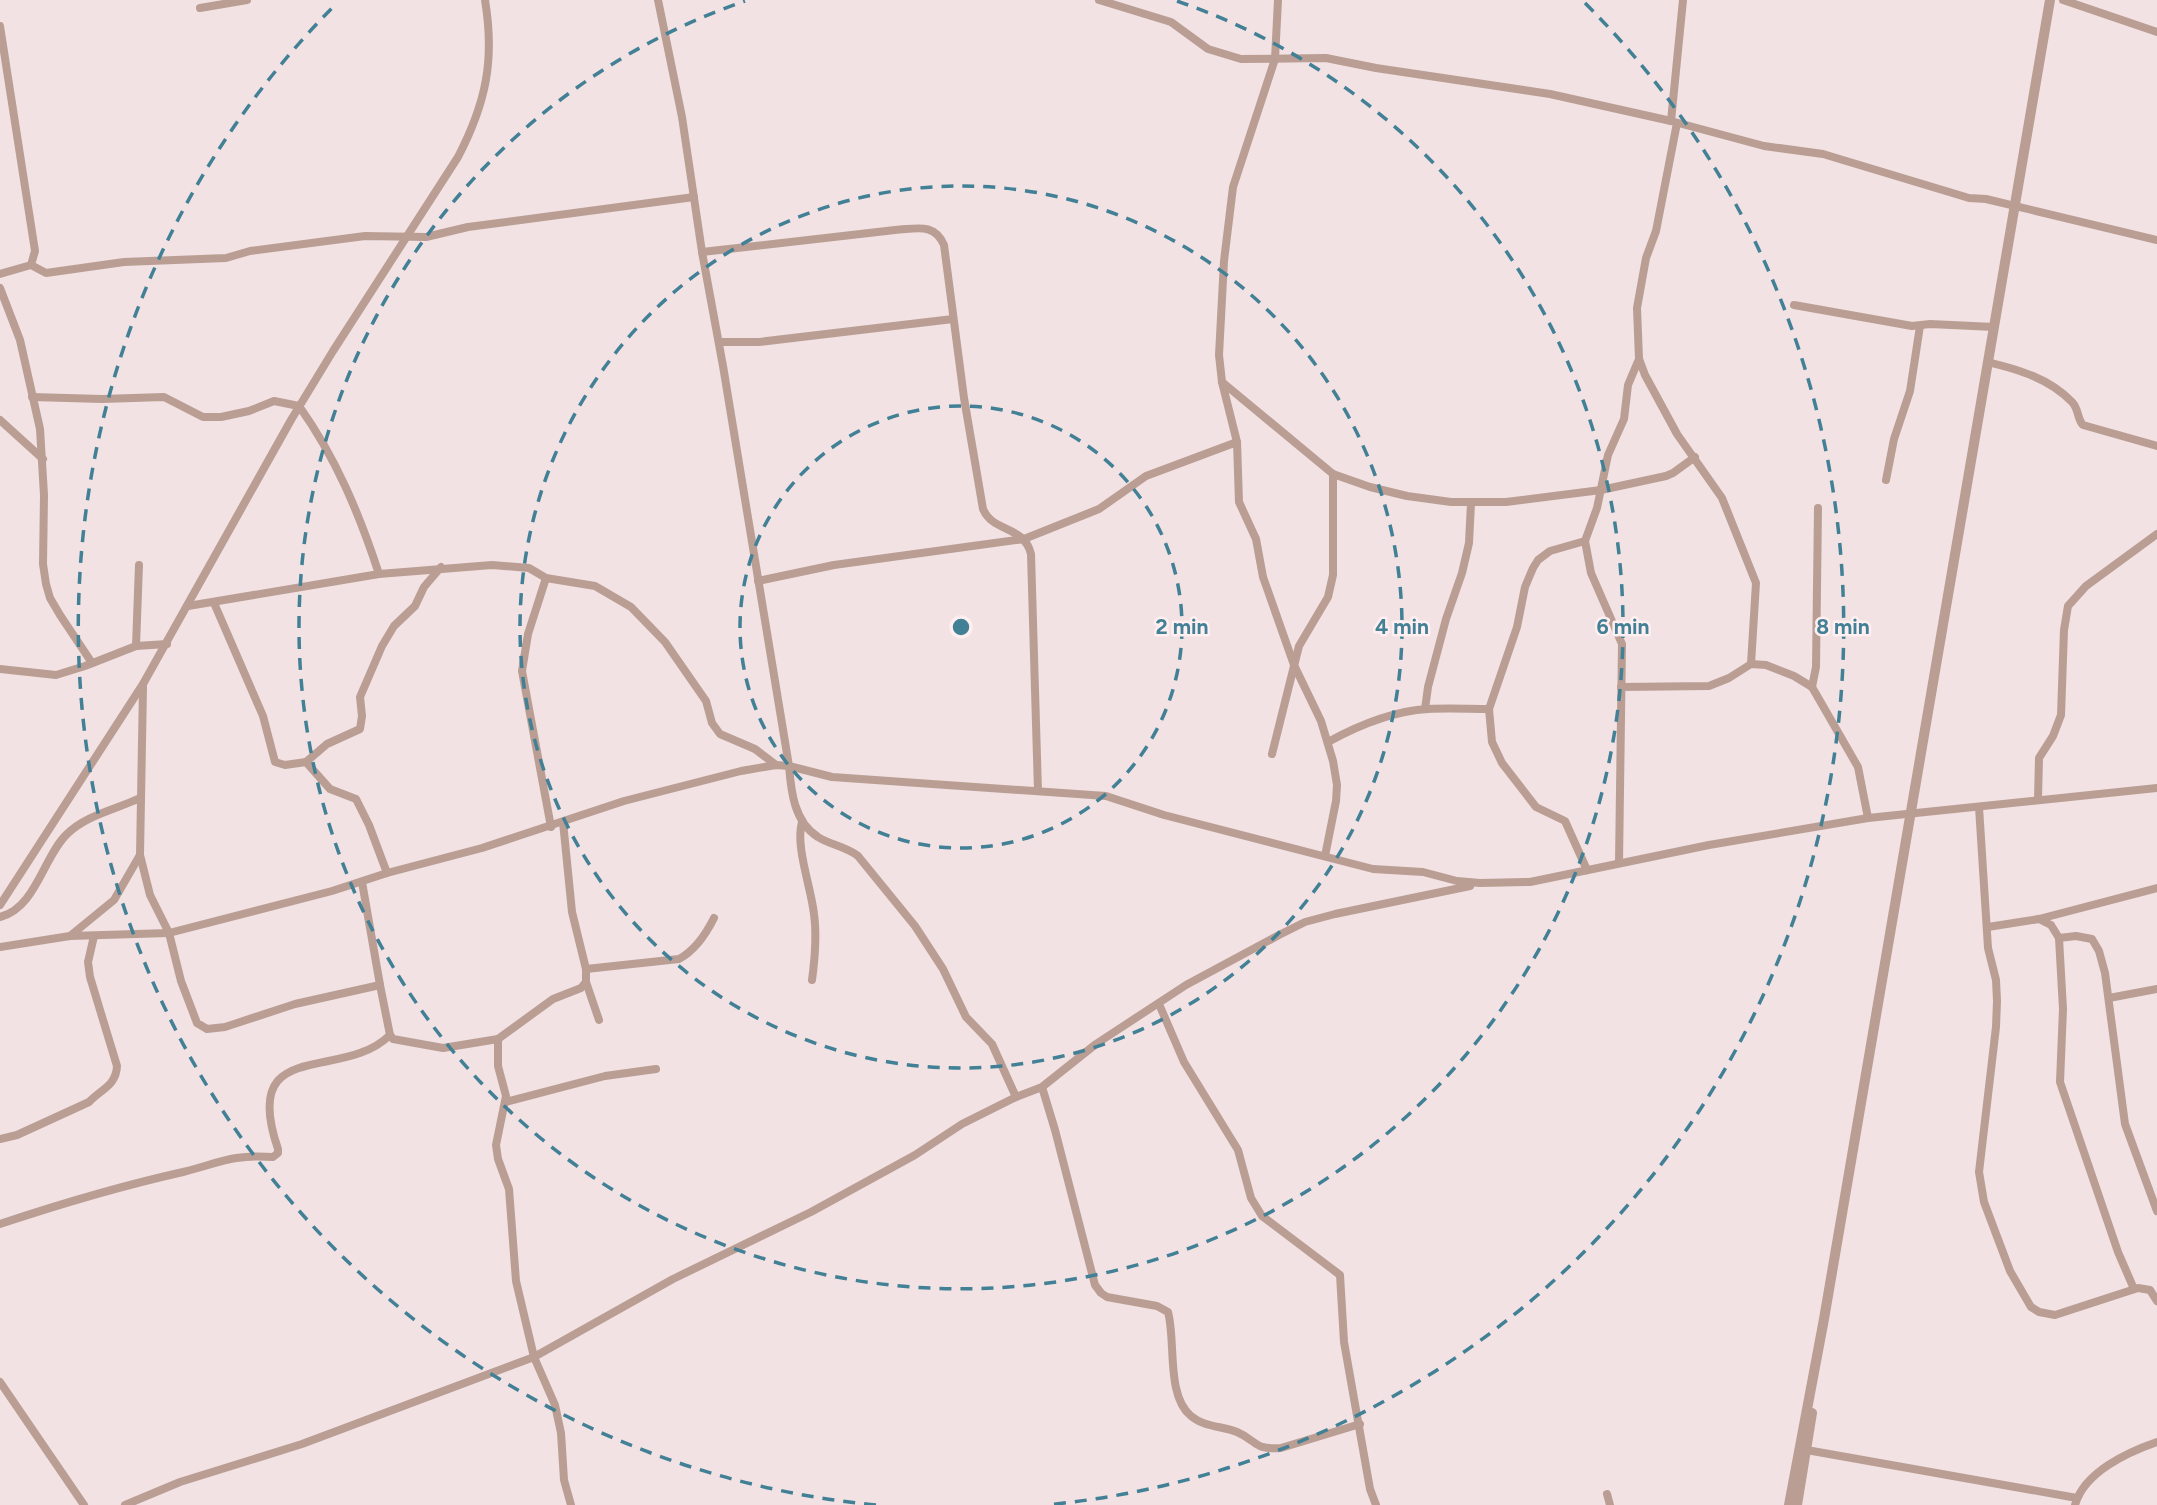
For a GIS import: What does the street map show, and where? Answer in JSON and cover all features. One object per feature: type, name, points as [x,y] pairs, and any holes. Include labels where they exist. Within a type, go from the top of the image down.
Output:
[{"type":"street","points":[[200,8],[247,0]]},
{"type":"street","points":[[0,905],[144,684],[299,406],[447,177],[474,128],[485,92],[490,53],[485,0]]},
{"type":"street","points":[[658,0],[682,117],[702,252],[796,808],[802,822],[818,838],[848,848],[858,856],[915,926],[943,969],[967,1017],[992,1044],[1016,1097]]},
{"type":"street","points":[[1099,0],[1171,22],[1198,42],[1219,53],[1241,59],[1312,58],[1347,61],[1384,70],[1550,94],[1764,146],[1823,154],[1969,198],[1986,199],[2157,240]]},
{"type":"street","points":[[1278,0],[1275,60],[1233,187],[1220,311],[1219,355],[1222,382],[1237,442],[1239,502],[1256,539],[1263,577],[1294,665],[1321,721],[1335,771],[1336,802],[1325,856]]},
{"type":"street","points":[[1683,0],[1674,122],[1656,231],[1646,258],[1637,308],[1639,359],[1669,421],[1722,498],[1756,583],[1751,664]]},
{"type":"street","points":[[1797,1505],[1824,1319],[2050,0]]},
{"type":"street","points":[[2063,0],[2157,32]]},
{"type":"street","points":[[0,26],[35,251],[31,265]]},
{"type":"street","points":[[0,274],[31,265],[46,273],[124,262],[226,258],[250,251],[365,236],[426,237],[476,226],[694,197]]},
{"type":"street","points":[[702,252],[895,230],[933,229],[938,233],[944,245],[983,509],[990,521],[1011,529],[1024,539],[1031,554],[1038,790]]},
{"type":"street","points":[[0,288],[20,340],[40,429],[43,459],[43,564],[46,584],[50,598],[92,663]]},
{"type":"street","points":[[1794,305],[1920,326],[1930,324],[1994,327]]},
{"type":"street","points":[[719,342],[759,342],[953,319]]},
{"type":"street","points":[[1886,480],[1894,439],[1910,391],[1920,326]]},
{"type":"street","points":[[1619,863],[1622,644],[1591,573],[1585,541],[1597,508],[1608,455],[1624,419],[1628,385],[1639,359]]},
{"type":"street","points":[[1988,362],[2029,374],[2059,390],[2076,407],[2083,425],[2157,446]]},
{"type":"street","points":[[1222,382],[1333,474],[1407,496],[1471,503],[1515,501],[1601,490],[1673,474],[1695,457]]},
{"type":"street","points":[[32,397],[163,397],[203,417],[221,417],[249,411],[274,401],[299,406],[337,465],[358,512],[379,574]]},
{"type":"street","points":[[0,420],[43,459]]},
{"type":"street","points":[[758,581],[834,565],[1024,539],[1099,509],[1146,476],[1237,442]]},
{"type":"street","points":[[1272,754],[1299,646],[1328,597],[1333,567],[1333,474]]},
{"type":"street","points":[[1426,709],[1428,687],[1469,543],[1471,503]]},
{"type":"street","points":[[1812,687],[1816,653],[1818,508]]},
{"type":"street","points":[[2038,800],[2039,758],[2053,736],[2061,715],[2067,606],[2086,586],[2157,534]]},
{"type":"street","points":[[1585,541],[1550,551],[1538,560],[1533,568],[1525,587],[1517,627],[1489,709],[1496,754],[1540,811],[1565,821],[1587,870]]},
{"type":"street","points":[[136,646],[139,565]]},
{"type":"street","points":[[188,606],[379,574],[492,565],[529,568],[546,578],[595,586],[631,607],[677,659],[706,701],[712,723],[720,734],[755,749],[776,765]]},
{"type":"street","points":[[214,603],[263,716],[275,761],[285,765],[306,762],[327,744],[360,729],[360,697],[382,646],[394,626],[415,606],[424,587],[441,568]]},
{"type":"street","points":[[546,578],[528,634],[522,671],[551,827]]},
{"type":"street","points":[[0,669],[56,674],[136,646],[167,645]]},
{"type":"street","points":[[1621,687],[1709,685],[1729,678],[1751,664],[1766,665],[1783,671],[1812,687],[1858,767],[1868,818]]},
{"type":"street","points":[[144,684],[140,855],[150,895],[169,933],[181,981],[202,1028],[225,1027],[295,1004],[380,985]]},
{"type":"street","points":[[1328,743],[1344,734],[1390,717],[1426,709],[1489,709]]},
{"type":"street","points":[[306,762],[330,789],[356,799],[365,815],[387,873]]},
{"type":"street","points":[[0,947],[71,936],[169,933],[362,883],[387,873],[551,827],[624,801],[776,765],[832,777],[1038,790],[1116,798],[1164,815],[1373,869],[1423,872],[1457,881],[1480,883],[1530,882],[1709,845],[1868,818],[2157,788]]},
{"type":"street","points":[[0,917],[18,907],[28,895],[66,835],[90,819],[140,798]]},
{"type":"street","points":[[1979,807],[1989,948],[1996,980],[1996,1014],[1979,1172],[1983,1202],[2025,1298],[2031,1307],[2039,1312],[2055,1315],[2134,1289],[2146,1288],[2157,1301]]},
{"type":"street","points":[[563,822],[572,912],[586,969],[586,982],[599,1020]]},
{"type":"street","points":[[802,822],[799,840],[815,916],[816,950],[812,980]]},
{"type":"street","points":[[71,936],[114,900],[140,855]]},
{"type":"street","points":[[362,883],[390,1035],[399,1042],[443,1048],[498,1039],[552,999],[581,988],[586,982]]},
{"type":"street","points":[[125,1505],[180,1482],[302,1444],[534,1357],[673,1279],[811,1212],[915,1155],[962,1124],[1042,1087],[1096,1044],[1186,985],[1305,922],[1480,883]]},
{"type":"street","points":[[1988,927],[2039,919],[2157,888]]},
{"type":"street","points":[[586,969],[679,959],[691,950],[708,929],[713,918]]},
{"type":"street","points":[[2039,919],[2051,925],[2059,938],[2063,1009],[2060,1082],[2114,1240],[2134,1289]]},
{"type":"street","points":[[0,1139],[17,1135],[89,1102],[114,1080],[117,1066],[88,962],[94,936]]},
{"type":"street","points":[[2059,938],[2076,936],[2092,939],[2104,964],[2125,1124],[2157,1211]]},
{"type":"street","points":[[2109,998],[2157,989]]},
{"type":"street","points":[[1159,1004],[1184,1062],[1238,1150],[1251,1198],[1262,1216],[1340,1275],[1344,1342],[1370,1489],[1376,1505]]},
{"type":"street","points":[[0,1224],[80,1198],[218,1160],[242,1156],[273,1157],[278,1149],[268,1105],[269,1093],[279,1081],[288,1072],[301,1067],[377,1046],[390,1035]]},
{"type":"street","points":[[498,1039],[496,1057],[506,1090],[506,1102],[496,1145],[509,1189],[516,1281],[534,1357],[555,1405],[564,1480],[571,1505]]},
{"type":"street","points":[[506,1102],[593,1079],[656,1069]]},
{"type":"street","points":[[1042,1087],[1096,1285],[1107,1297],[1157,1306],[1168,1311],[1177,1392],[1183,1408],[1191,1417],[1240,1433],[1262,1448],[1281,1448],[1360,1424]]},
{"type":"street","points":[[0,1382],[84,1505]]},
{"type":"street","points":[[1803,1450],[2076,1501],[2089,1482],[2105,1468],[2120,1458],[2157,1442]]},
{"type":"street","points":[[1789,1505],[1803,1450]]},
{"type":"street","points":[[1607,1494],[1610,1505]]}]
